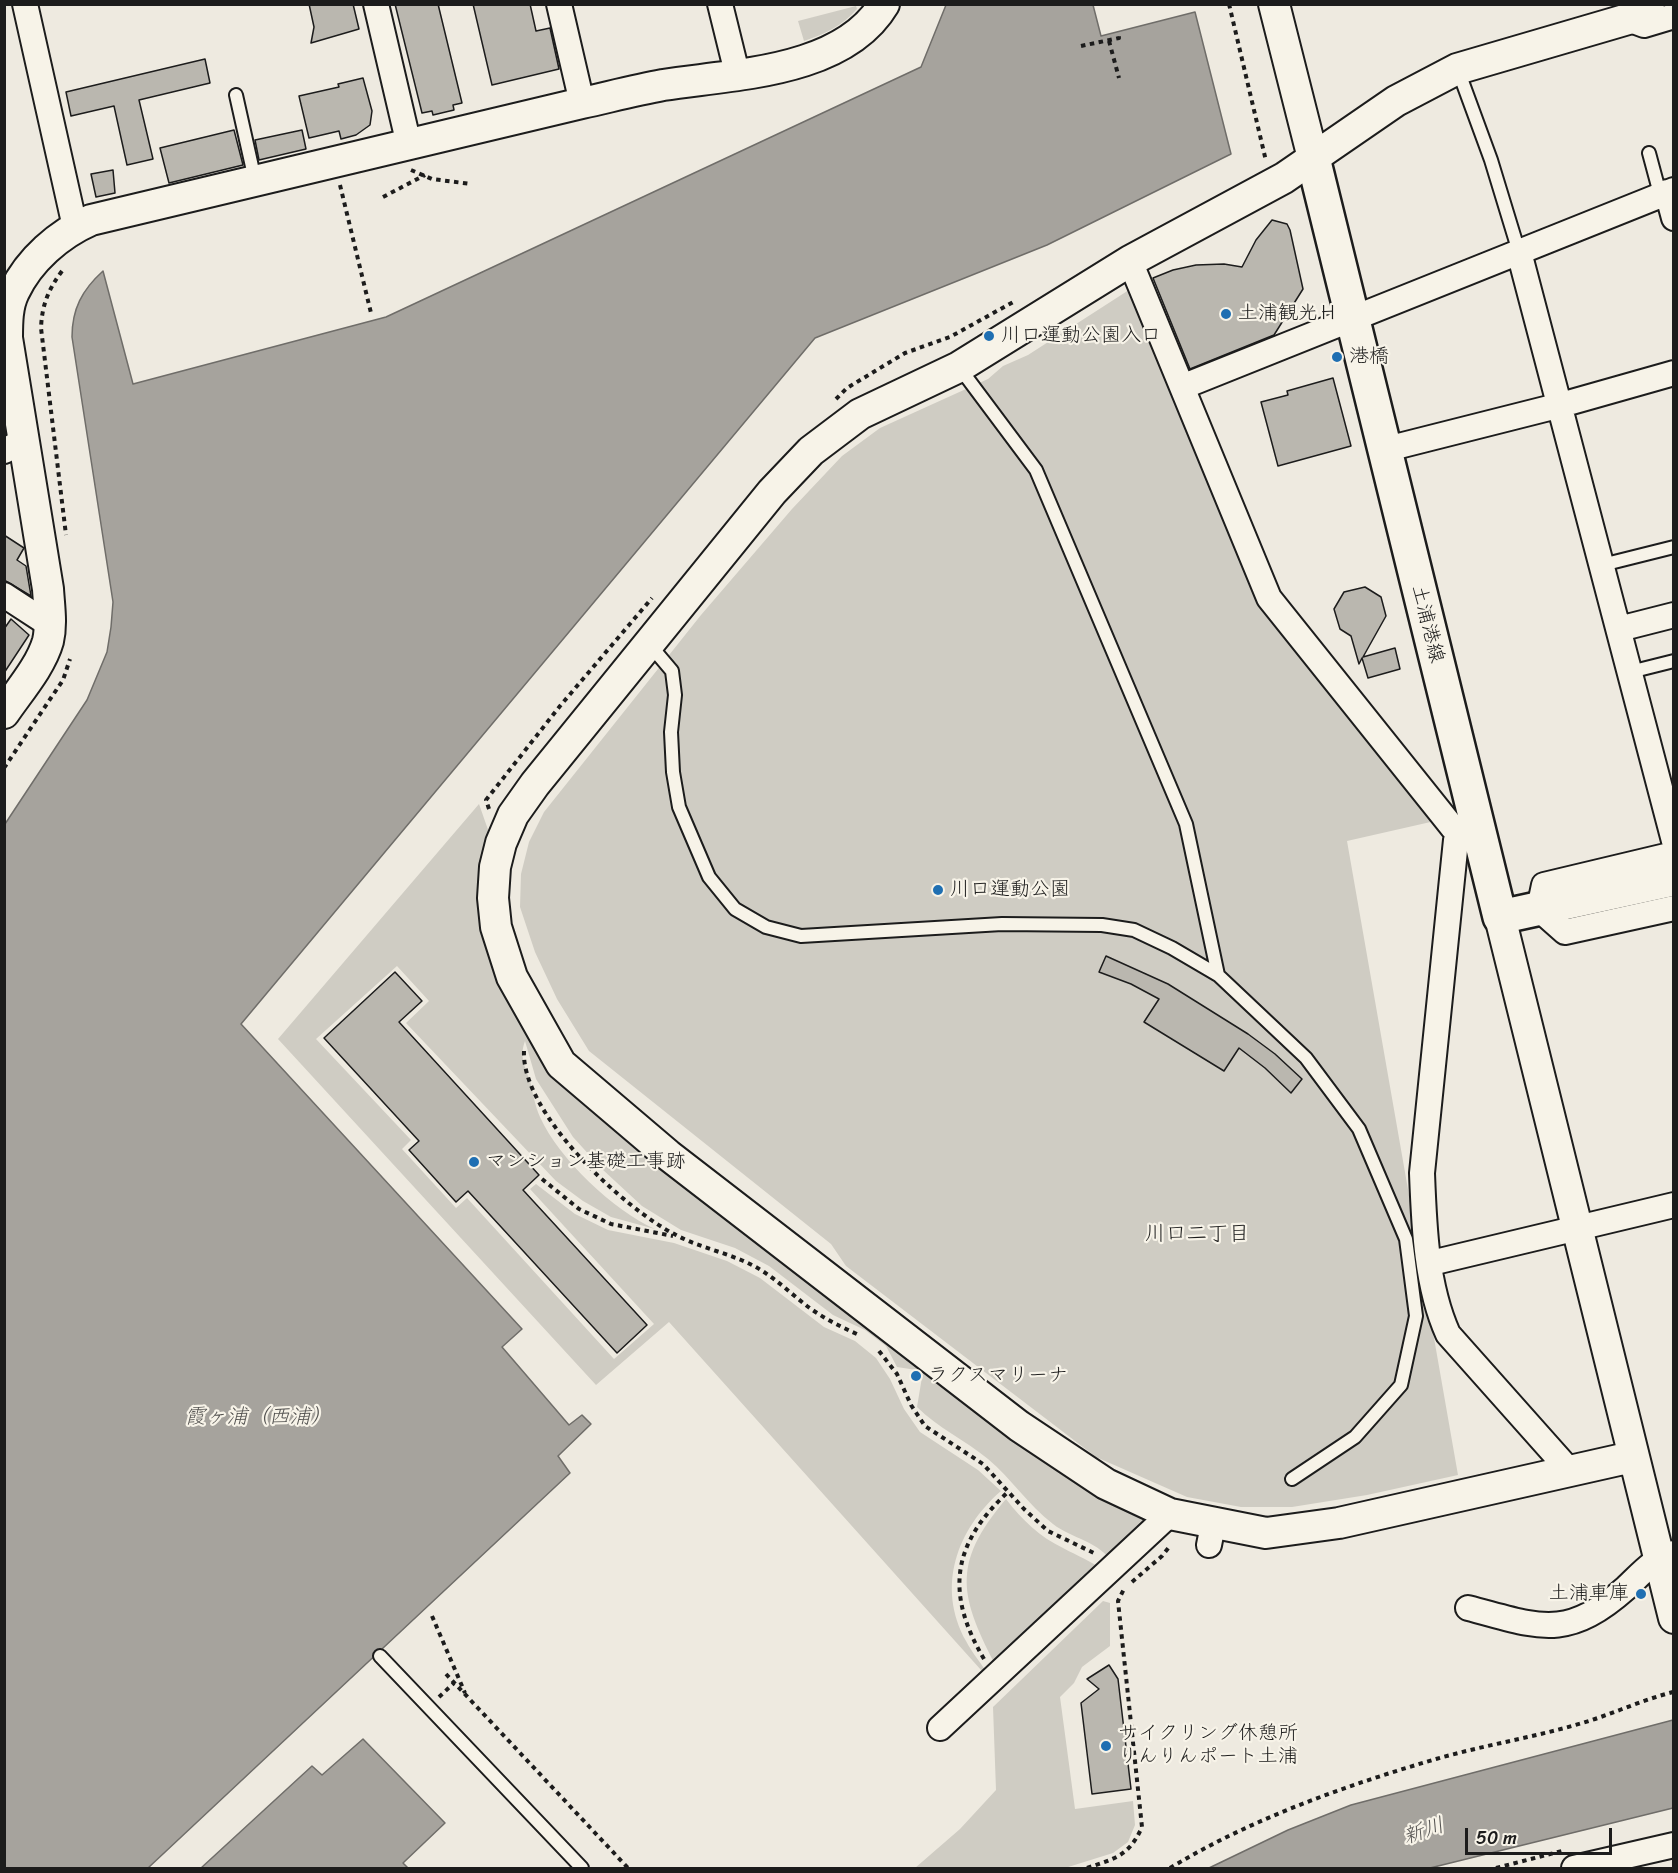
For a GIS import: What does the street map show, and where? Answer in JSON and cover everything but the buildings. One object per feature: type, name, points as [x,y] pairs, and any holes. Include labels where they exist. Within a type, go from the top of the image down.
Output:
[{"type":"main road","name":"土浦港線","points":[[1313,158],[1350,319],[1500,917]]},
{"type":"main road","points":[[1500,917],[1672,881]]},
{"type":"street","points":[[25,4],[75,227]]},
{"type":"street","points":[[376,4],[409,157]]},
{"type":"street","points":[[559,4],[582,103]]},
{"type":"street","points":[[720,4],[738,77]]},
{"type":"street","points":[[4,713],[39,660],[48,642],[50,625],[48,589],[15,446],[7,338],[9,295],[38,258],[75,227],[92,220],[255,181],[409,157],[582,103],[662,86],[738,77],[831,50],[854,38],[884,4]]},
{"type":"street","points":[[1274,4],[1313,158]]},
{"type":"street","points":[[1632,1457],[1339,1523],[1266,1533],[1211,1535],[1177,1516],[1106,1484],[1019,1426],[668,1155],[561,1064],[512,977],[496,927],[493,898],[495,867],[501,843],[513,815],[535,784],[772,492],[811,451],[860,414],[959,367],[1130,261],[1279,180],[1396,101],[1457,69],[1639,12],[1644,25],[1674,16]]},
{"type":"street","points":[[1182,387],[1667,192],[1674,218]]},
{"type":"street","points":[[1519,252],[1674,841]]},
{"type":"street","points":[[1130,261],[1269,598],[1454,834],[1422,1173],[1424,1228],[1438,1311],[1448,1334],[1569,1470]]},
{"type":"street","points":[[1383,450],[1561,405],[1674,373]]},
{"type":"street","points":[[4,595],[50,625]]},
{"type":"street","points":[[1619,629],[1674,615]]},
{"type":"street","points":[[1500,917],[1632,1457],[1666,1556],[1674,1618]]},
{"type":"street","points":[[1431,1263],[1577,1230],[1674,1204]]},
{"type":"street","points":[[940,1728],[1177,1516]]},
{"type":"street","points":[[1468,1608],[1542,1627],[1565,1625],[1606,1605],[1666,1556]]},
{"type":"street","points":[[1574,1869],[1674,1845]]},
{"type":"lane","points":[[1457,69],[1491,160],[1519,252]]},
{"type":"lane","points":[[236,95],[255,181]]},
{"type":"lane","points":[[1649,153],[1667,192]]},
{"type":"lane","points":[[959,367],[1035,470],[1095,609],[1186,824],[1218,975]]},
{"type":"lane","points":[[1602,565],[1674,547]]},
{"type":"lane","points":[[650,645],[672,671],[675,695],[671,732],[672,772],[679,807],[709,877],[735,909],[766,927],[801,936],[1002,924],[1102,925],[1134,930],[1172,948],[1218,975],[1306,1058],[1359,1129],[1406,1239],[1416,1316],[1401,1385],[1355,1437],[1292,1479]]},
{"type":"lane","points":[[1630,672],[1674,661]]},
{"type":"lane","points":[[380,1656],[582,1869]]},
{"type":"path","points":[[1081,46],[1119,38],[1118,32]]},
{"type":"path","points":[[1109,40],[1119,78]]},
{"type":"path","points":[[409,157],[425,175],[471,184]]},
{"type":"path","points":[[383,198],[425,175]]},
{"type":"path","points":[[328,187],[339,184],[371,313]]},
{"type":"path","points":[[66,537],[41,328],[42,306],[50,288],[69,264]]},
{"type":"path","points":[[4,768],[63,680],[72,652]]},
{"type":"path","points":[[524,1047],[524,1059],[530,1082],[567,1142],[596,1175],[637,1212],[677,1236]]},
{"type":"path","points":[[542,1179],[579,1209],[611,1224],[677,1236],[731,1255],[764,1272],[829,1322],[866,1341]]},
{"type":"path","points":[[873,1346],[897,1374],[910,1405],[925,1426],[983,1464],[1048,1531],[1102,1559]]},
{"type":"path","points":[[996,1677],[971,1637],[963,1615],[958,1582],[962,1556],[971,1535],[989,1509],[1008,1492]]},
{"type":"path","points":[[1087,1869],[1118,1857],[1133,1846],[1142,1827],[1118,1601],[1122,1590],[1162,1556],[1175,1539],[1177,1516]]},
{"type":"path","points":[[432,1616],[466,1696]]},
{"type":"path","points":[[446,1674],[628,1869]]},
{"type":"path","points":[[437,1699],[454,1683]]},
{"type":"path","points":[[1170,1869],[1249,1827],[1359,1784],[1436,1759],[1596,1719],[1630,1705],[1673,1692],[1674,1694]]},
{"type":"shaded area","points":[[856,6],[857,9],[839,25],[804,41],[798,21]]},
{"type":"shaded area","name":"川口運動公園","points":[[1132,288],[1262,599],[1435,821],[1347,841],[1458,1475],[1367,1495],[1292,1507],[1241,1507],[1187,1497],[1096,1457],[846,1266],[831,1244],[589,1051],[557,999],[535,952],[520,907],[521,874],[529,842],[544,812],[701,615],[792,509],[842,456],[880,428],[988,379],[1003,366],[1028,355]]},
{"type":"shaded area","points":[[479,804],[493,844],[488,867],[554,1069],[1163,1517],[1113,1564],[1101,1550],[1053,1524],[988,1459],[917,1407],[923,1371],[897,1367],[886,1346],[865,1330],[833,1315],[769,1266],[735,1248],[681,1230],[642,1206],[602,1169],[573,1137],[536,1079],[525,1041],[523,1061],[535,1104],[560,1150],[606,1197],[622,1210],[655,1229],[611,1217],[583,1201],[556,1181],[406,1023],[429,1001],[397,966],[316,1039],[411,1140],[402,1149],[456,1208],[467,1198],[614,1359],[654,1324],[530,1189],[536,1184],[575,1214],[608,1230],[674,1243],[727,1261],[760,1278],[824,1327],[855,1341],[876,1358],[890,1379],[904,1409],[920,1432],[978,1470],[1001,1491],[973,1523],[963,1541],[952,1580],[957,1621],[968,1645],[989,1676],[981,1670],[669,1322],[596,1385],[278,1039]]},
{"type":"shaded area","points":[[1006,1499],[1018,1514],[1039,1533],[1104,1571],[998,1670],[975,1622],[967,1582],[969,1563],[976,1543],[988,1522]]},
{"type":"shaded area","points":[[1103,1601],[1110,1603],[1110,1646],[1082,1667],[1074,1683],[1060,1697],[1075,1809],[1133,1801],[1135,1825],[1128,1842],[1113,1853],[1065,1868],[915,1868],[960,1829],[996,1790],[993,1707]]},
{"type":"water","name":"霞ヶ浦（西浦）","points":[[946,5],[1093,5],[1101,36],[1195,12],[1231,154],[1047,245],[815,338],[241,1024],[522,1329],[502,1347],[569,1425],[582,1415],[591,1424],[558,1456],[570,1473],[148,1868],[5,1868],[5,824],[87,700],[107,652],[111,627],[113,602],[72,337],[76,309],[84,293],[103,271],[133,384],[386,317],[921,67]]},
{"type":"water","name":"新川","points":[[1673,1720],[1673,1808],[1430,1868],[1209,1868],[1288,1830],[1351,1805]]},
{"type":"water","points":[[363,1739],[445,1823],[403,1863],[408,1868],[201,1868],[312,1766],[322,1775]]},
{"type":"place","name":"土浦観光Ｈ","points":[[1226,314]]},
{"type":"place","name":"川口運動公園入口","points":[[989,336]]},
{"type":"place","name":"港橋","points":[[1337,357]]},
{"type":"place","name":"川口運動公園","points":[[938,890]]},
{"type":"place","name":"マンション基礎工事跡","points":[[474,1162]]},
{"type":"place","name":"ラクスマリーナ","points":[[916,1376]]},
{"type":"place","name":"土浦車庫","points":[[1641,1594]]},
{"type":"place","name":"サイクリング休憩所 りんりんポート土浦","points":[[1106,1746]]},
{"type":"district","name":"川口二丁目","points":[[1197,1235]]}]
